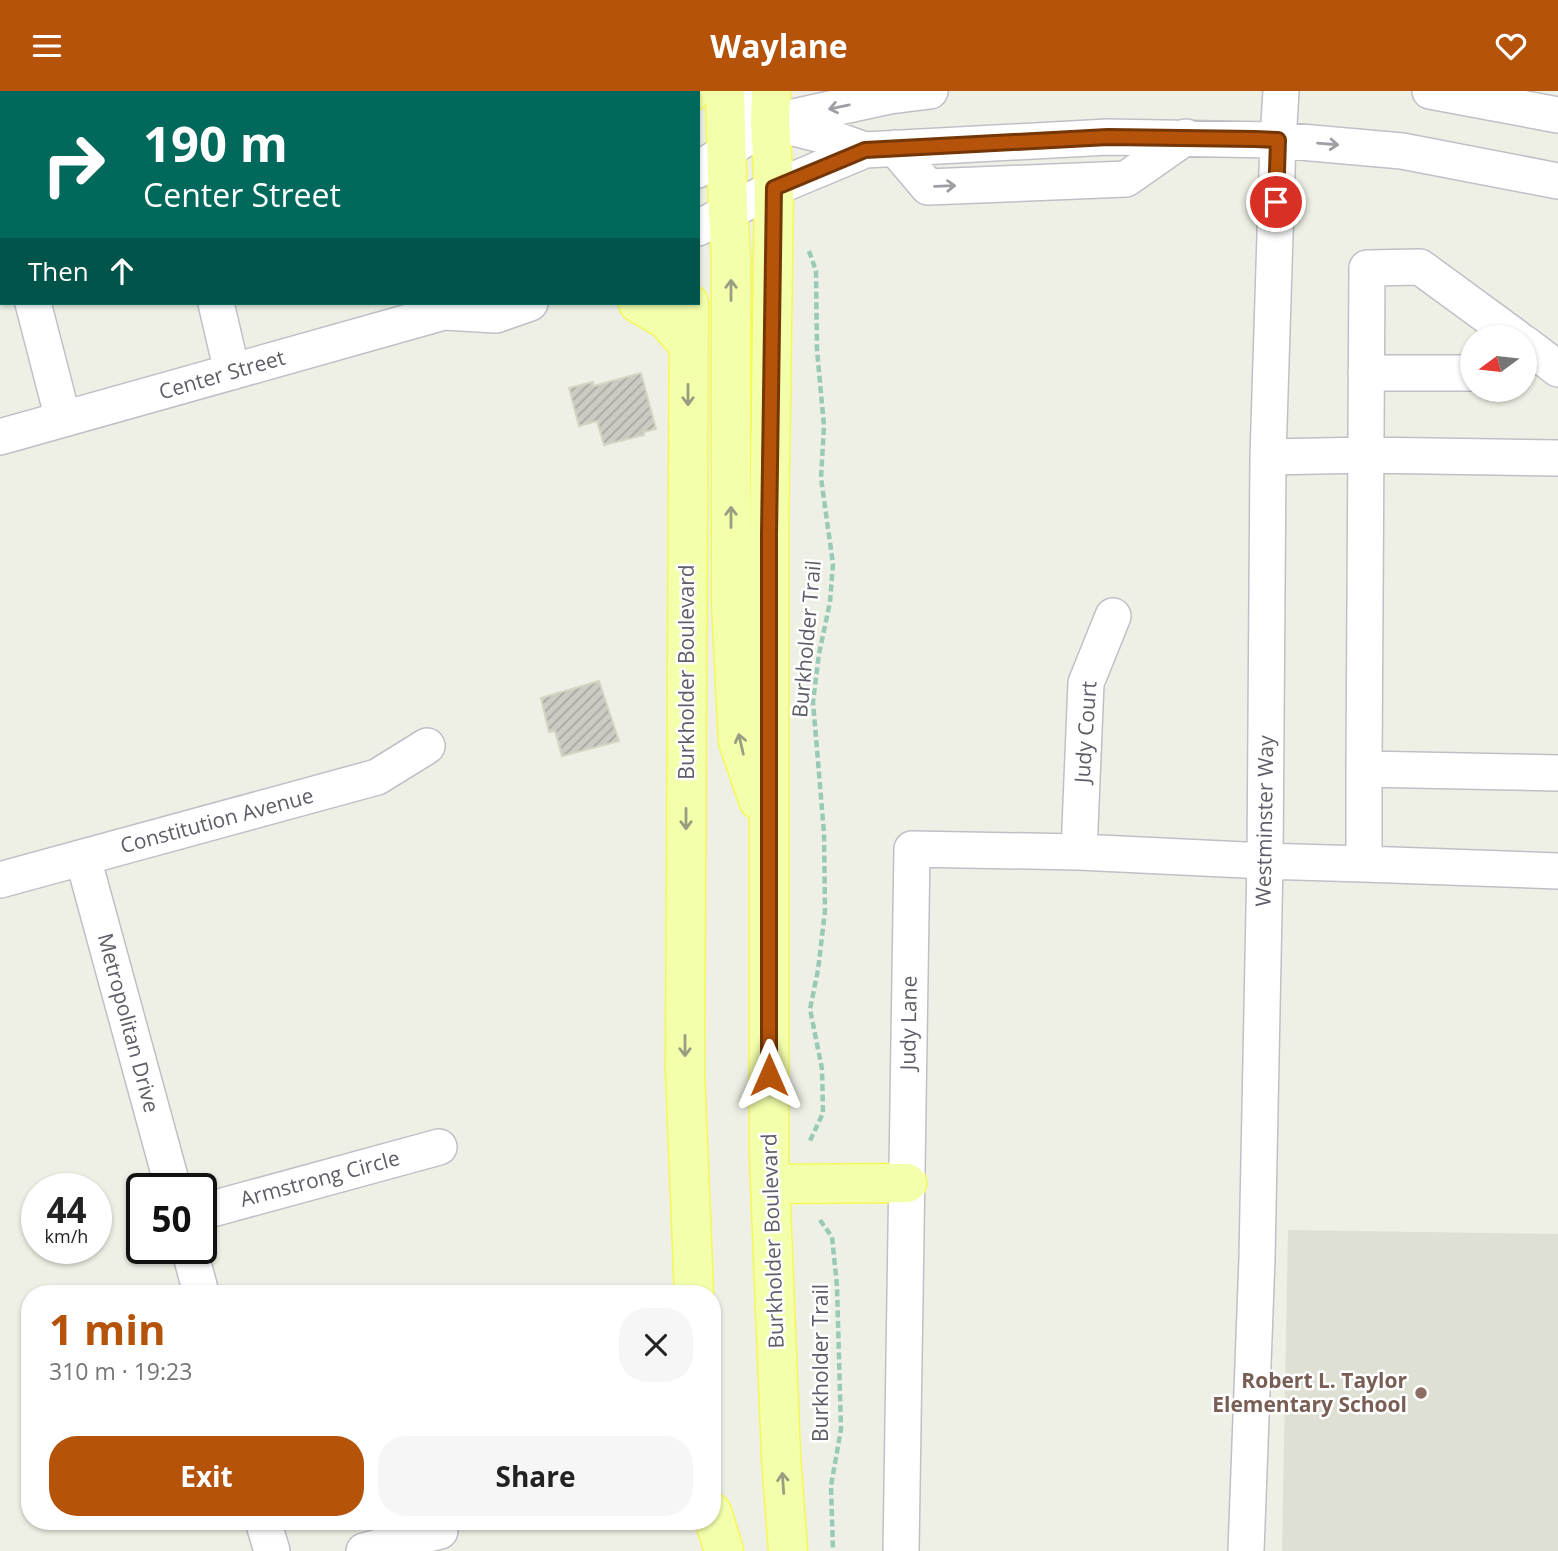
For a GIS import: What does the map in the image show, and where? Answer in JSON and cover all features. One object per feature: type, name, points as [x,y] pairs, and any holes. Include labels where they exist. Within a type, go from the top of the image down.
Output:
[{"type":"main road","points":[[725,91],[713,160],[713,220],[731,258],[731,602],[738,741],[769,832]]},
{"type":"main road","name":"Burkholder Boulevard","points":[[768,101],[774,188],[769,534],[770,1184],[781,1456],[788,1551]]},
{"type":"main road","points":[[641,305],[667,320],[688,345]]},
{"type":"main road","name":"Burkholder Boulevard","points":[[689,305],[685,1071],[694,1285]]},
{"type":"main road","points":[[770,1184],[907,1183]]},
{"type":"main road","points":[[711,1530],[712,1551]]},
{"type":"main road","points":[[718,1530],[724,1551]]},
{"type":"street","points":[[735,91],[768,101],[822,135],[880,149],[1108,137],[1278,140],[1402,151],[1558,181]]},
{"type":"street","points":[[713,160],[768,101],[890,96],[930,91]]},
{"type":"street","name":"Westminster Way","points":[[1246,1551],[1257,1258],[1265,861],[1268,457],[1281,91]]},
{"type":"street","points":[[1430,91],[1558,115]]},
{"type":"street","points":[[713,220],[774,188],[880,149]]},
{"type":"street","points":[[1364,864],[1367,268],[1420,267],[1499,325]]},
{"type":"street","points":[[34,305],[63,419]]},
{"type":"street","points":[[216,305],[232,372]]},
{"type":"street","name":"Center Street","points":[[0,437],[388,327],[445,306],[496,315],[524,305]]},
{"type":"street","points":[[1537,354],[1558,371]]},
{"type":"street","points":[[1537,372],[1558,371]]},
{"type":"street","points":[[1366,373],[1460,373]]},
{"type":"street","points":[[1268,457],[1558,457]]},
{"type":"street","name":"Judy Court","points":[[1079,852],[1086,683],[1114,616]]},
{"type":"street","name":"Constitution Avenue","points":[[0,880],[377,777],[428,745]]},
{"type":"street","points":[[1364,769],[1558,773]]},
{"type":"street","name":"Judy Lane","points":[[901,1551],[912,849],[1079,852],[1558,871]]},
{"type":"street","name":"Metropolitan Drive","points":[[83,858],[169,1173]]},
{"type":"street","name":"Armstrong Circle","points":[[217,1208],[439,1147]]},
{"type":"street","points":[[193,1264],[199,1285]]},
{"type":"street","points":[[266,1530],[272,1551]]},
{"type":"street","points":[[364,1551],[440,1531]]},
{"type":"path","name":"Burkholder Trail","points":[[809,249],[816,271],[817,350],[824,426],[821,478],[833,564],[830,602],[819,654],[813,702],[824,833],[825,911],[810,1009],[822,1069],[823,1113],[809,1143]]},
{"type":"path","name":"Burkholder Trail","points":[[820,1220],[832,1237],[838,1286],[841,1429],[831,1486],[834,1551]]},
{"type":"shaded area","name":"Robert L. Taylor Elementary School","points":[[1288,1230],[1558,1234],[1558,1551],[1282,1551]]},
{"type":"building","points":[[641,373],[656,429],[644,432],[644,435],[604,445],[597,421],[579,426],[569,388],[593,382],[594,386]]},
{"type":"building","points":[[599,681],[619,741],[562,756],[555,731],[549,732],[541,698]]},
{"type":"place","name":"Robert L. Taylor Elementary School","points":[[1421,1393]]},
{"type":"route","points":[[769,1075],[769,534],[774,188],[865,150],[1108,137],[1186,137],[1278,140],[1276,202]]}]
